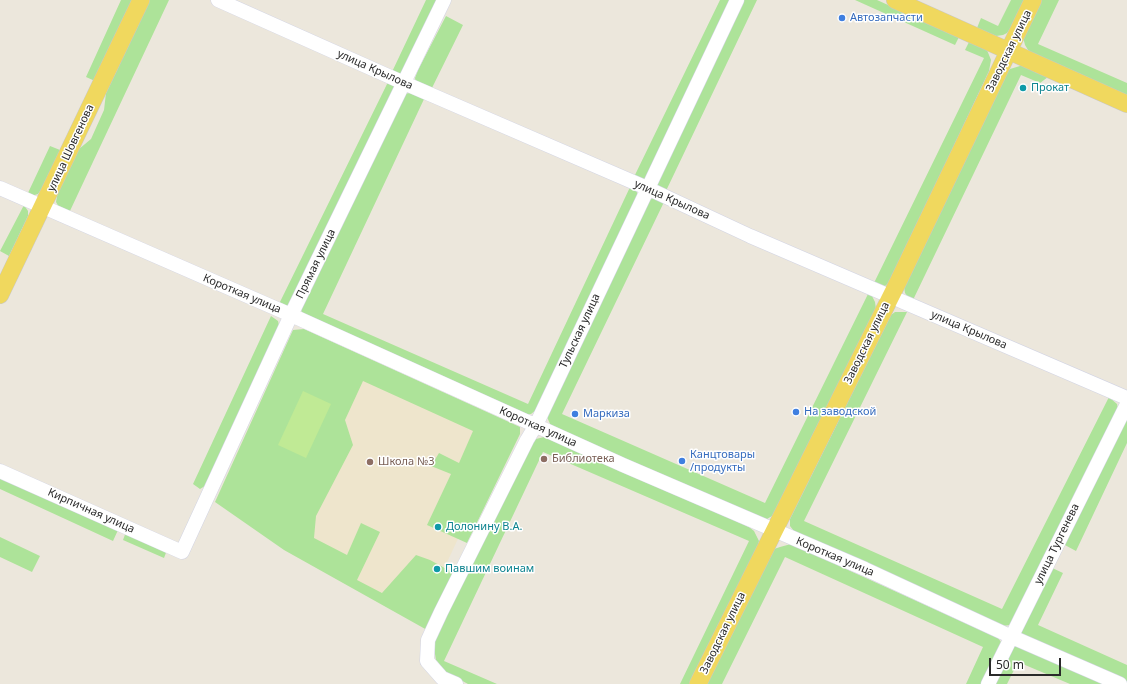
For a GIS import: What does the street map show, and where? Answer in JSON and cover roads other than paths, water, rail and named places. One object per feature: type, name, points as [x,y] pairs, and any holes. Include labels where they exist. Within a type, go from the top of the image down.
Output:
[{"type":"main road","name":"улица Шовгенова","points":[[0,295],[140,0]]},
{"type":"main road","points":[[895,0],[1127,104]]},
{"type":"main road","name":"Заводская улица","points":[[698,684],[890,296],[1033,0]]},
{"type":"street","name":"улица Крылова","points":[[218,0],[404,83],[647,188],[750,236],[1127,398]]},
{"type":"street","name":"Прямая улица","points":[[182,552],[291,315],[444,0]]},
{"type":"street","name":"Тульская улица","points":[[456,684],[442,678],[427,661],[428,640],[527,440],[536,426],[737,0]]},
{"type":"street","name":"Короткая улица","points":[[0,188],[291,315],[623,465],[865,569],[1012,637],[1120,684]]},
{"type":"street","name":"улица Тургенева","points":[[988,684],[1127,404]]},
{"type":"street","name":"Кирпичная улица","points":[[0,471],[182,552]]},
{"type":"place","name":"Автозапчасти","points":[[842,18]]},
{"type":"place","name":"Прокат","points":[[1023,88]]},
{"type":"place","name":"На заводской","points":[[796,412]]},
{"type":"place","name":"Маркиза","points":[[575,414]]},
{"type":"place","name":"Библиотека","points":[[544,459]]},
{"type":"place","name":"Канцтовары /продукты","points":[[682,461]]},
{"type":"place","name":"Школа №3","points":[[370,462]]},
{"type":"place","name":"Долонину В.А.","points":[[438,527]]},
{"type":"place","name":"Павшим воинам","points":[[437,569]]}]
